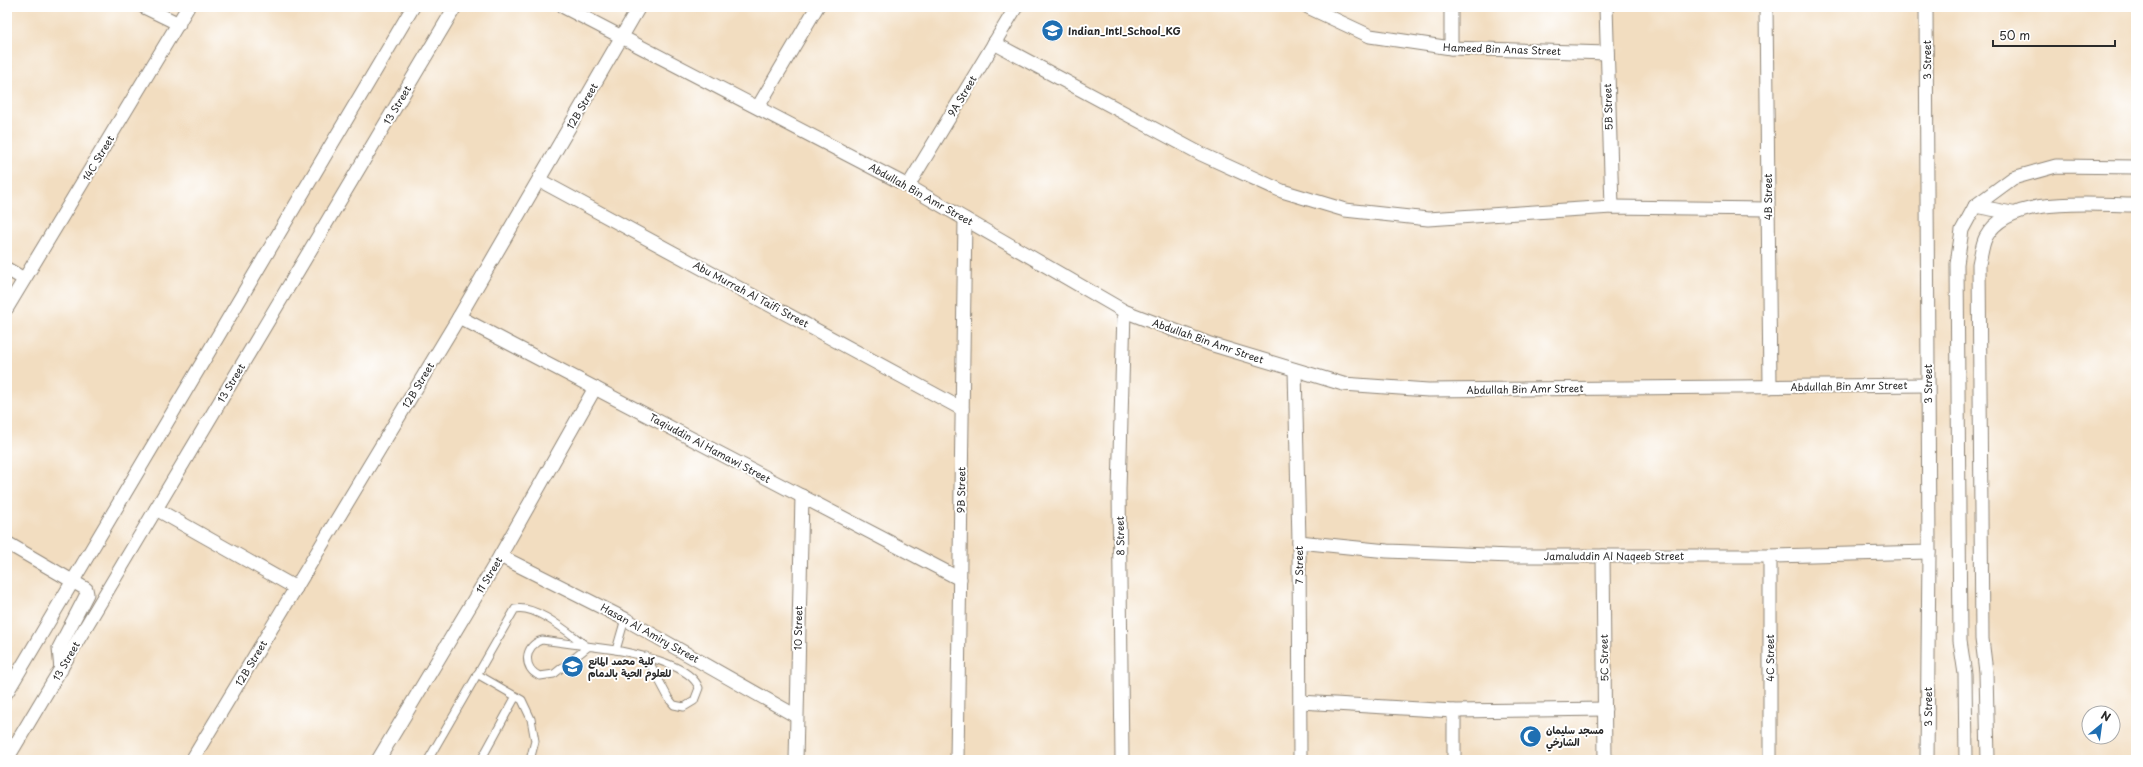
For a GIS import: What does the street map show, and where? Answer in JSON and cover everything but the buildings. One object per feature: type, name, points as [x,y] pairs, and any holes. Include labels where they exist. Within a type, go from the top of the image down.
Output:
[{"type":"street","points":[[144,7],[178,24]]},
{"type":"street","name":"14C Street","points":[[7,308],[188,7]]},
{"type":"street","points":[[7,692],[74,581],[164,424],[413,7]]},
{"type":"street","name":"13 Street","points":[[7,759],[455,7]]},
{"type":"street","name":"Abdullah Bin Amr Street","points":[[564,7],[908,186],[1124,311],[1210,344],[1343,384],[1428,390],[1928,385]]},
{"type":"street","name":"12B Street","points":[[192,760],[459,317],[639,7]]},
{"type":"street","points":[[758,108],[817,7]]},
{"type":"street","name":"9A Street","points":[[908,186],[1016,7]]},
{"type":"street","name":"Hameed Bin Anas Street","points":[[1308,7],[1370,36],[1451,48],[1606,53]]},
{"type":"street","points":[[1451,7],[1451,48]]},
{"type":"street","name":"5B Street","points":[[1606,7],[1606,53],[1612,207]]},
{"type":"street","name":"4B Street","points":[[1766,7],[1770,387]]},
{"type":"street","name":"3 Street","points":[[1926,7],[1929,552],[1927,760]]},
{"type":"street","points":[[994,43],[1201,154],[1282,192],[1345,210],[1428,219],[1612,207],[1768,209]]},
{"type":"street","points":[[1966,760],[1964,674],[1960,640],[1957,264],[1962,230],[1975,206],[2013,178],[2036,170],[2056,166],[2136,167]]},
{"type":"street","name":"Abu Murrah Al Taifi Street","points":[[539,180],[962,408]]},
{"type":"street","points":[[1988,760],[1986,672],[1982,639],[1979,264],[1986,238],[1996,225],[2012,213],[2028,208],[2054,205],[2136,205]]},
{"type":"street","points":[[1975,206],[2012,213]]},
{"type":"street","name":"9B Street","points":[[957,760],[965,219]]},
{"type":"street","points":[[7,269],[24,279]]},
{"type":"street","name":"8 Street","points":[[1122,760],[1119,490],[1124,311]]},
{"type":"street","name":"Taqiuddin Al Hamawi Street","points":[[459,317],[960,579]]},
{"type":"street","name":"7 Street","points":[[1295,370],[1299,542],[1300,760]]},
{"type":"street","name":"11 Street","points":[[378,760],[500,556],[594,388]]},
{"type":"street","name":"10 Street","points":[[796,760],[802,496]]},
{"type":"street","points":[[156,509],[296,588]]},
{"type":"street","name":"Jamaluddin Al Naqeeb Street","points":[[1299,542],[1394,551],[1510,556],[1770,556],[1929,552]]},
{"type":"street","points":[[7,543],[86,589],[86,594],[59,648],[61,670]]},
{"type":"street","name":"Hasan Al Amiry Street","points":[[500,556],[625,619],[796,716]]},
{"type":"street","name":"5C Street","points":[[1603,556],[1605,760]]},
{"type":"street","name":"4C Street","points":[[1770,556],[1770,760]]},
{"type":"street","points":[[1300,702],[1454,712],[1605,709]]},
{"type":"street","points":[[1454,712],[1454,760]]},
{"type":"lane","points":[[428,760],[514,609],[521,608],[535,611],[588,646]]},
{"type":"lane","points":[[616,650],[625,619]]},
{"type":"lane","points":[[588,646],[554,674],[540,676],[528,665],[528,656],[534,645],[542,640],[588,646],[616,650],[646,656],[668,664],[691,676],[699,688],[694,701],[684,706],[674,704],[669,699],[646,656]]},
{"type":"lane","points":[[477,674],[522,700],[531,720],[535,741],[530,760]]},
{"type":"lane","points":[[481,760],[516,696]]},
{"type":"place","name":"Indian_Intl_School_KG","points":[[1052,31]]},
{"type":"place","name":"كلية محمد المانع للعلوم الحية بالدمام","points":[[572,667]]},
{"type":"place","name":"مسجد سليمان الشارخي","points":[[1530,736]]}]
